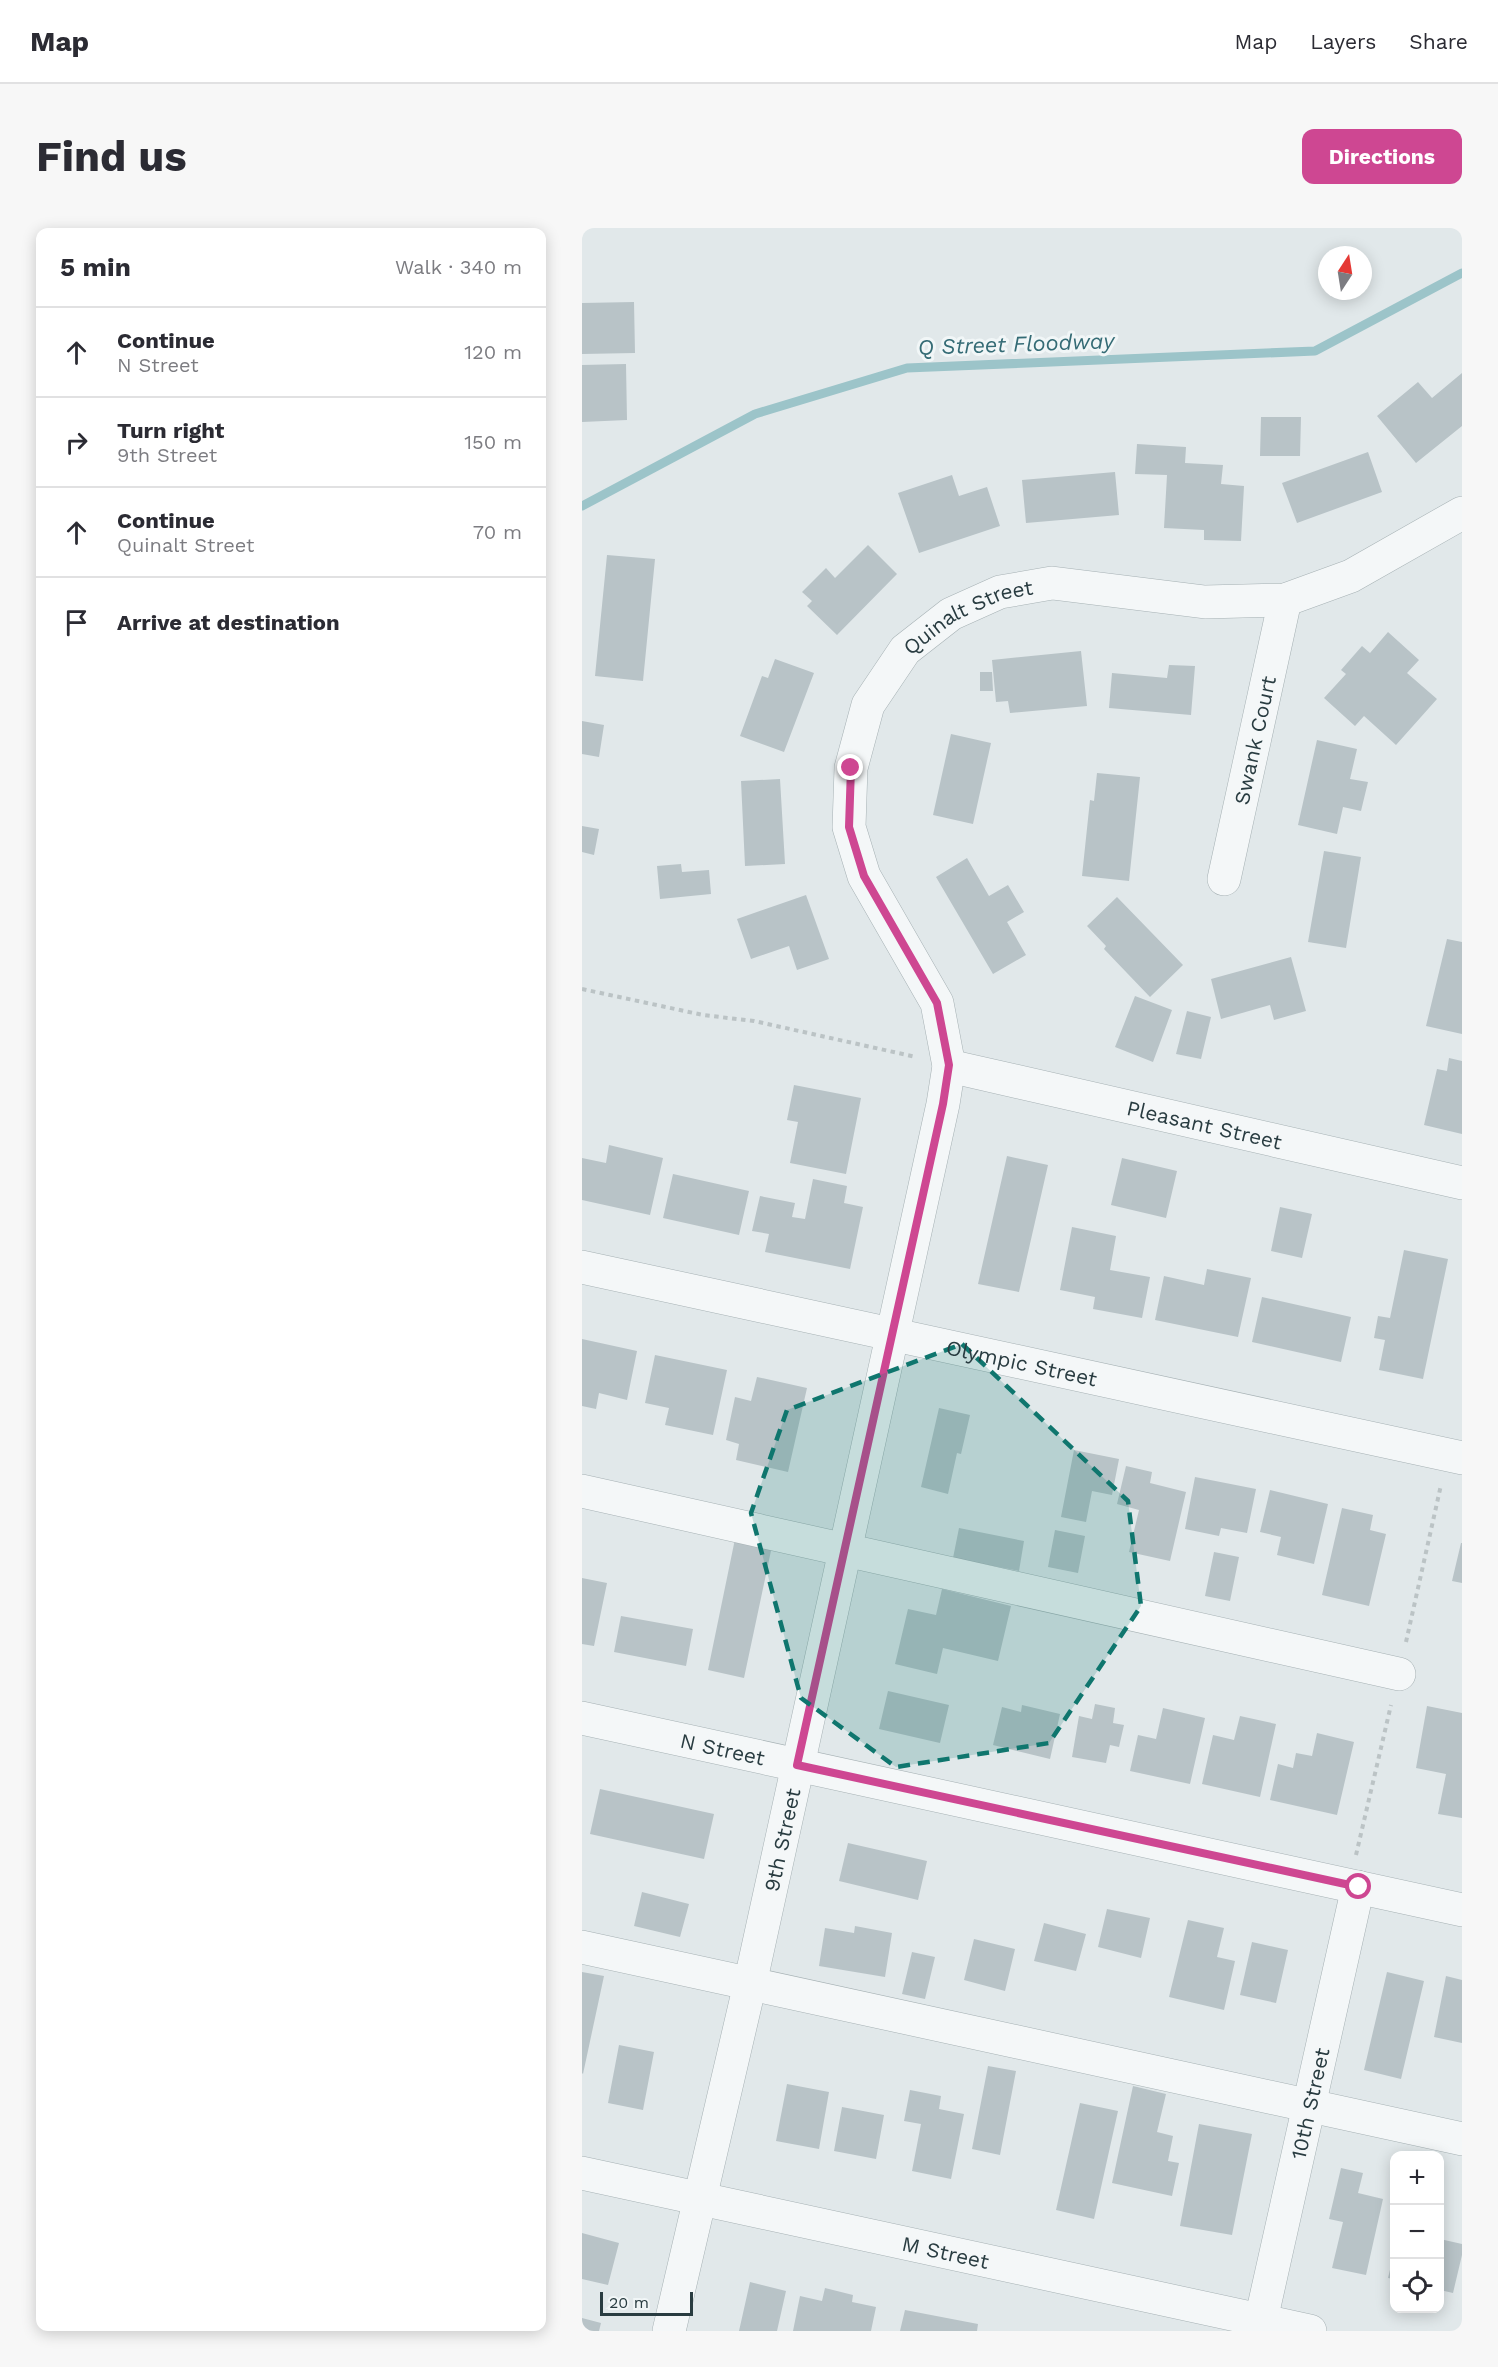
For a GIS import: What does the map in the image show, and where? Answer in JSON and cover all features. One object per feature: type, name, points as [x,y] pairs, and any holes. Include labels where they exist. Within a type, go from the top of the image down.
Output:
[{"type":"street","name":"Quinalt Street","points":[[949,1065],[937,1003],[864,876],[849,827],[851,768],[868,705],[905,650],[951,614],[1000,592],[1052,583],[1205,602],[1285,600],[1351,576],[1462,513]]},
{"type":"street","name":"Swank Court","points":[[1224,879],[1285,600]]},
{"type":"street","name":"Pleasant Street","points":[[949,1065],[1462,1183]]},
{"type":"street","name":"9th Street","points":[[669,2331],[750,1983],[893,1335],[943,1104],[949,1065]]},
{"type":"street","name":"Olympic Street","points":[[582,1268],[1462,1458]]},
{"type":"street","points":[[582,1491],[1399,1674]]},
{"type":"street","name":"N Street","points":[[582,1718],[1462,1910]]},
{"type":"street","name":"10th Street","points":[[1261,2320],[1359,1887]]},
{"type":"street","points":[[582,1947],[1462,2139]]},
{"type":"street","name":"M Street","points":[[582,2173],[1310,2331]]},
{"type":"path","points":[[582,989],[703,1015],[754,1021],[949,1065]]},
{"type":"highlighted area","points":[[962,1344],[1128,1501],[1141,1606],[1049,1743],[896,1767],[801,1698],[751,1513],[787,1410]]},
{"type":"building","points":[[634,302],[635,353],[582,354],[582,303]]},
{"type":"building","points":[[626,364],[627,420],[582,422],[582,365]]},
{"type":"building","points":[[1462,373],[1462,426],[1416,463],[1377,416],[1418,382],[1432,398]]},
{"type":"building","points":[[1261,417],[1301,417],[1300,456],[1260,456]]},
{"type":"building","points":[[1137,444],[1186,447],[1185,463],[1223,465],[1221,484],[1244,486],[1241,541],[1204,540],[1204,530],[1164,528],[1167,475],[1135,474]]},
{"type":"building","points":[[1368,452],[1382,492],[1297,523],[1282,483]]},
{"type":"building","points":[[1115,472],[1119,515],[1026,523],[1022,480]]},
{"type":"building","points":[[952,475],[959,496],[987,487],[1000,526],[919,553],[898,493]]},
{"type":"building","points":[[868,545],[897,574],[837,635],[807,606],[812,601],[802,592],[826,568],[835,578]]},
{"type":"building","points":[[607,555],[655,559],[643,681],[595,676]]},
{"type":"building","points":[[1388,632],[1419,660],[1407,673],[1437,699],[1396,745],[1364,716],[1355,726],[1324,698],[1346,674],[1341,670],[1362,646],[1370,653]]},
{"type":"building","points":[[1081,651],[1087,706],[1010,713],[1008,701],[996,702],[992,660]]},
{"type":"building","points":[[775,659],[814,673],[784,752],[740,736],[762,676],[768,678]]},
{"type":"building","points":[[1169,665],[1195,666],[1191,715],[1109,708],[1112,673],[1167,678]]},
{"type":"building","points":[[980,672],[992,672],[993,691],[980,691]]},
{"type":"building","points":[[582,721],[604,725],[599,757],[582,754]]},
{"type":"building","points":[[951,734],[991,743],[973,824],[933,815]]},
{"type":"building","points":[[1317,740],[1357,749],[1350,779],[1368,782],[1361,811],[1343,807],[1337,834],[1298,825]]},
{"type":"building","points":[[1097,773],[1140,777],[1129,881],[1082,876],[1090,800],[1094,801]]},
{"type":"building","points":[[780,779],[785,864],[745,866],[741,781]]},
{"type":"building","points":[[582,826],[599,829],[594,855],[582,852]]},
{"type":"building","points":[[1324,851],[1361,857],[1346,948],[1308,942]]},
{"type":"building","points":[[967,858],[989,896],[1008,885],[1024,912],[1007,922],[1026,955],[993,974],[936,877]]},
{"type":"building","points":[[681,864],[682,872],[709,870],[711,894],[660,899],[657,866]]},
{"type":"building","points":[[806,895],[829,959],[797,970],[789,946],[751,959],[737,919]]},
{"type":"building","points":[[1117,897],[1183,965],[1150,997],[1104,949],[1106,946],[1087,926]]},
{"type":"building","points":[[1447,939],[1462,942],[1462,1034],[1426,1026]]},
{"type":"building","points":[[1291,957],[1306,1011],[1274,1020],[1270,1005],[1221,1019],[1211,979]]},
{"type":"building","points":[[1135,996],[1172,1010],[1153,1062],[1115,1047]]},
{"type":"building","points":[[1187,1011],[1211,1017],[1201,1059],[1176,1054]]},
{"type":"building","points":[[1449,1058],[1462,1061],[1462,1134],[1424,1125],[1437,1069],[1447,1071]]},
{"type":"building","points":[[794,1085],[861,1098],[846,1174],[790,1163],[798,1122],[787,1120]]},
{"type":"building","points":[[609,1145],[663,1158],[650,1215],[582,1200],[582,1158],[606,1163]]},
{"type":"building","points":[[1007,1156],[1048,1165],[1019,1292],[978,1284]]},
{"type":"building","points":[[1122,1158],[1177,1171],[1166,1218],[1111,1205]]},
{"type":"building","points":[[673,1174],[749,1191],[739,1235],[663,1218]]},
{"type":"building","points":[[813,1179],[847,1186],[844,1203],[863,1207],[850,1269],[765,1252],[769,1234],[752,1231],[760,1196],[795,1203],[792,1217],[805,1219]]},
{"type":"building","points":[[1280,1207],[1312,1214],[1302,1258],[1271,1251]]},
{"type":"building","points":[[1072,1227],[1116,1236],[1110,1270],[1150,1277],[1142,1318],[1093,1309],[1095,1297],[1060,1290]]},
{"type":"building","points":[[1404,1250],[1448,1259],[1423,1379],[1379,1370],[1385,1340],[1374,1338],[1378,1316],[1390,1318]]},
{"type":"building","points":[[1207,1269],[1251,1278],[1238,1337],[1155,1320],[1164,1276],[1204,1285]]},
{"type":"building","points":[[1262,1297],[1351,1317],[1341,1362],[1252,1342]]},
{"type":"building","points":[[582,1339],[637,1351],[627,1400],[599,1393],[596,1409],[582,1406]]},
{"type":"building","points":[[655,1355],[727,1370],[713,1435],[665,1425],[669,1408],[645,1403]]},
{"type":"building","points":[[757,1377],[807,1388],[788,1472],[736,1460],[739,1444],[726,1440],[735,1397],[751,1401]]},
{"type":"building","points":[[939,1408],[970,1415],[961,1454],[957,1453],[948,1494],[921,1487]]},
{"type":"building","points":[[1074,1450],[1119,1459],[1112,1495],[1092,1491],[1086,1522],[1061,1517]]},
{"type":"building","points":[[1126,1466],[1152,1472],[1150,1483],[1186,1492],[1170,1561],[1129,1552],[1139,1510],[1117,1504]]},
{"type":"building","points":[[1195,1477],[1256,1489],[1247,1533],[1221,1528],[1219,1536],[1185,1529]]},
{"type":"building","points":[[1270,1490],[1328,1504],[1314,1564],[1277,1555],[1281,1537],[1260,1532]]},
{"type":"building","points":[[1342,1508],[1373,1515],[1370,1530],[1386,1534],[1369,1606],[1322,1595]]},
{"type":"building","points":[[959,1528],[1024,1541],[1019,1571],[953,1558]]},
{"type":"building","points":[[1055,1530],[1085,1536],[1078,1573],[1048,1567]]},
{"type":"building","points":[[735,1539],[772,1546],[744,1678],[708,1670]]},
{"type":"building","points":[[1462,1543],[1462,1583],[1452,1581]]},
{"type":"building","points":[[1214,1552],[1239,1557],[1230,1601],[1205,1596]]},
{"type":"building","points":[[582,1578],[607,1583],[594,1646],[582,1644]]},
{"type":"building","points":[[942,1589],[1011,1606],[998,1661],[943,1648],[937,1674],[895,1664],[908,1609],[936,1615]]},
{"type":"building","points":[[621,1616],[693,1629],[686,1666],[614,1652]]},
{"type":"building","points":[[888,1691],[949,1705],[940,1743],[879,1729]]},
{"type":"building","points":[[1095,1704],[1115,1708],[1113,1723],[1124,1725],[1119,1747],[1110,1745],[1106,1763],[1072,1757],[1079,1716],[1092,1719]]},
{"type":"building","points":[[1022,1705],[1060,1714],[1050,1759],[993,1745],[1002,1707],[1021,1712]]},
{"type":"building","points":[[1427,1706],[1462,1713],[1462,1818],[1438,1814],[1446,1774],[1416,1768]]},
{"type":"building","points":[[1163,1708],[1205,1718],[1190,1784],[1130,1771],[1138,1735],[1156,1739]]},
{"type":"building","points":[[1240,1716],[1276,1724],[1260,1797],[1202,1784],[1213,1735],[1234,1740]]},
{"type":"building","points":[[1317,1733],[1354,1742],[1337,1815],[1270,1800],[1278,1764],[1293,1768],[1296,1753],[1312,1756]]},
{"type":"building","points":[[600,1789],[714,1814],[704,1859],[590,1834]]},
{"type":"building","points":[[848,1843],[927,1861],[918,1900],[839,1881]]},
{"type":"building","points":[[642,1892],[689,1904],[680,1937],[634,1926]]},
{"type":"building","points":[[1107,1909],[1150,1918],[1141,1958],[1098,1947]]},
{"type":"building","points":[[1188,1920],[1224,1928],[1217,1957],[1235,1961],[1224,2010],[1169,1997]]},
{"type":"building","points":[[1044,1923],[1086,1934],[1076,1971],[1034,1961]]},
{"type":"building","points":[[855,1926],[892,1933],[885,1977],[819,1966],[825,1928],[854,1933]]},
{"type":"building","points":[[974,1939],[1015,1949],[1005,1991],[964,1980]]},
{"type":"building","points":[[1252,1942],[1288,1950],[1276,2003],[1240,1995]]},
{"type":"building","points":[[912,1952],[935,1957],[925,1999],[902,1994]]},
{"type":"building","points":[[582,1972],[604,1976],[583,2074],[582,2073]]},
{"type":"building","points":[[1387,1972],[1424,1981],[1401,2079],[1364,2070]]},
{"type":"building","points":[[1446,1976],[1462,1980],[1462,2043],[1434,2037]]},
{"type":"building","points":[[619,2045],[654,2052],[643,2110],[608,2103]]},
{"type":"building","points":[[988,2066],[1016,2071],[1000,2155],[972,2149]]},
{"type":"building","points":[[787,2084],[829,2092],[819,2149],[776,2141]]},
{"type":"building","points":[[1133,2086],[1166,2094],[1157,2132],[1173,2136],[1168,2161],[1179,2163],[1172,2196],[1112,2183]]},
{"type":"building","points":[[910,2090],[941,2096],[939,2109],[964,2114],[951,2179],[912,2171],[921,2124],[904,2121]]},
{"type":"building","points":[[1080,2103],[1118,2111],[1094,2219],[1056,2210]]},
{"type":"building","points":[[842,2107],[884,2115],[876,2159],[834,2151]]},
{"type":"building","points":[[1199,2124],[1252,2134],[1232,2235],[1180,2226]]},
{"type":"building","points":[[1341,2168],[1363,2173],[1358,2193],[1383,2199],[1366,2275],[1332,2268],[1343,2222],[1329,2219]]},
{"type":"building","points":[[582,2233],[619,2243],[608,2285],[582,2279]]},
{"type":"building","points":[[1444,2240],[1462,2244],[1462,2255],[1453,2293],[1444,2291]]},
{"type":"building","points":[[750,2282],[786,2291],[777,2331],[739,2331]]},
{"type":"building","points":[[825,2288],[853,2295],[852,2302],[876,2307],[871,2331],[793,2331],[800,2296],[822,2301]]},
{"type":"building","points":[[905,2310],[978,2324],[977,2331],[900,2331]]},
{"type":"building","points":[[582,2318],[601,2323],[599,2331],[582,2331]]},
{"type":"waterway","name":"Q Street Floodway","points":[[582,506],[755,414],[907,368],[1315,351],[1462,273]]},
{"type":"route","points":[[851,768],[849,827],[864,876],[937,1003],[949,1065],[943,1104],[893,1335],[797,1765],[1359,1887]]}]
